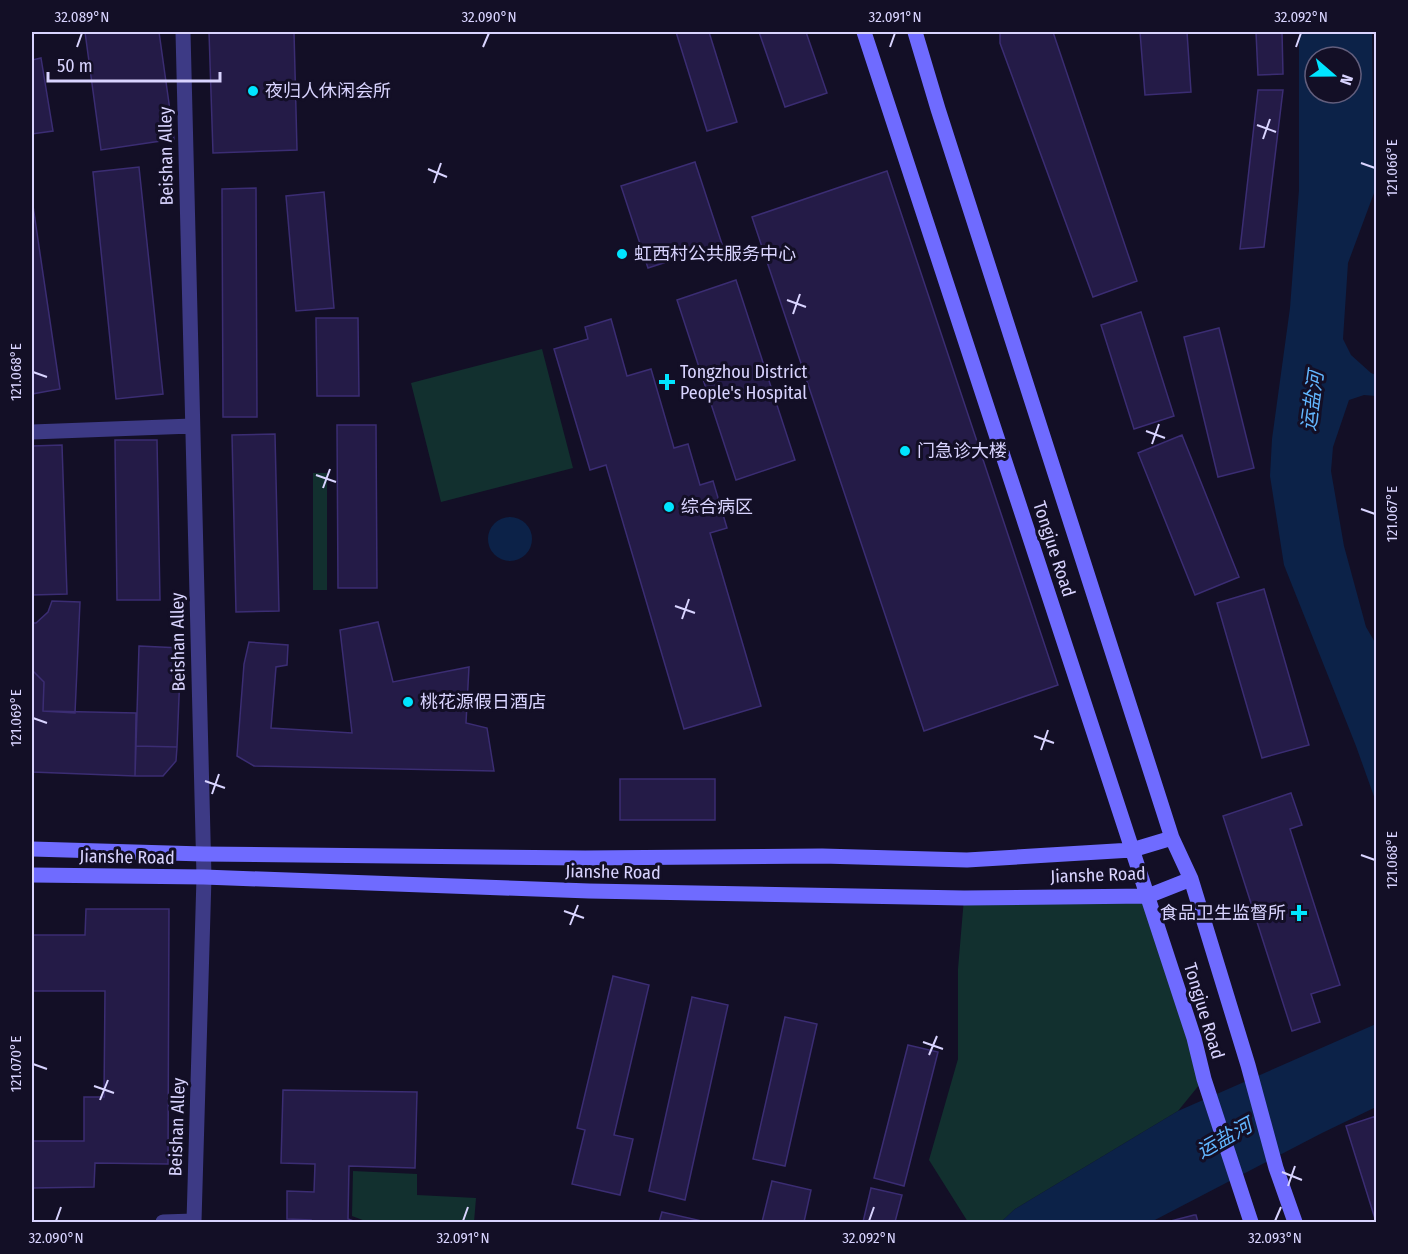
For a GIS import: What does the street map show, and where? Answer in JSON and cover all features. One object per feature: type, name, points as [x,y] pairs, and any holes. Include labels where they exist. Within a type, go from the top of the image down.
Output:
[{"type":"main road","name":"Tongjue Road","points":[[864,32],[1148,896],[1251,1222]]},
{"type":"main road","name":"Tongjue Road","points":[[915,32],[1172,838],[1191,879],[1248,1065],[1276,1168],[1295,1222]]},
{"type":"main road","name":"Jianshe Road","points":[[32,849],[203,854],[585,858],[822,856],[967,860],[1132,850],[1172,838]]},
{"type":"main road","name":"Jianshe Road","points":[[32,875],[204,877],[601,892],[964,898],[1148,896],[1191,879]]},
{"type":"street","name":"Beishan Alley","points":[[163,1222],[195,1221],[204,877],[183,32]]},
{"type":"street","points":[[32,432],[192,426]]},
{"type":"green space","points":[[542,349],[573,468],[441,502],[411,383]]},
{"type":"green space","points":[[313,473],[327,473],[327,590],[313,590]]},
{"type":"green space","points":[[1148,896],[1204,1079],[1178,1111],[1015,1209],[1001,1222],[968,1222],[929,1160],[958,1059],[958,969],[964,898]]},
{"type":"green space","points":[[353,1171],[417,1174],[417,1195],[476,1198],[474,1222],[368,1222],[352,1216]]},
{"type":"water","name":"运盐河","points":[[1299,32],[1372,32],[1374,193],[1348,263],[1343,339],[1351,355],[1376,375],[1376,396],[1364,395],[1349,400],[1333,447],[1331,471],[1344,546],[1366,627],[1376,644],[1376,802],[1284,565],[1270,476],[1272,439],[1290,308],[1299,190]]},
{"type":"water","points":[[510,517],[519,518],[526,523],[531,530],[531,548],[526,555],[519,560],[510,561],[501,560],[494,555],[489,548],[488,539],[489,530],[494,523],[501,518]]},
{"type":"water","name":"运盐河","points":[[1376,1024],[1376,1107],[1151,1222],[1001,1222],[1015,1209],[1178,1111]]},
{"type":"building","points":[[85,32],[159,32],[174,139],[101,150]]},
{"type":"building","name":"夜归人休闲会所","points":[[209,32],[294,32],[297,150],[213,153]]},
{"type":"building","points":[[676,32],[709,32],[737,122],[707,131]]},
{"type":"building","points":[[759,32],[806,32],[827,93],[785,107]]},
{"type":"building","points":[[1000,32],[1053,32],[1137,281],[1093,297],[1000,43]]},
{"type":"building","points":[[1140,32],[1187,32],[1191,92],[1145,95]]},
{"type":"building","points":[[1256,32],[1282,32],[1283,74],[1258,75]]},
{"type":"building","points":[[41,58],[53,131],[32,134],[32,60]]},
{"type":"building","points":[[1258,90],[1283,90],[1264,247],[1240,249]]},
{"type":"building","points":[[695,162],[722,244],[648,268],[621,186]]},
{"type":"building","points":[[139,167],[163,394],[116,399],[93,172]]},
{"type":"building","name":"门急诊大楼","points":[[887,171],[1058,685],[924,731],[752,217]]},
{"type":"building","points":[[256,188],[257,417],[223,417],[222,189]]},
{"type":"building","points":[[324,192],[334,308],[296,311],[286,196]]},
{"type":"building","points":[[32,199],[60,389],[32,394]]},
{"type":"building","points":[[736,280],[795,460],[736,480],[677,300]]},
{"type":"building","points":[[1141,312],[1174,416],[1134,429],[1101,325]]},
{"type":"building","points":[[316,318],[358,318],[359,396],[317,396]]},
{"type":"building","name":"综合病区","points":[[611,319],[627,376],[651,369],[674,448],[688,444],[700,485],[713,481],[727,528],[710,533],[761,706],[684,729],[606,465],[590,470],[554,349],[588,339],[585,327]]},
{"type":"building","points":[[1219,328],[1254,468],[1218,477],[1184,337]]},
{"type":"building","points":[[337,425],[376,425],[377,588],[338,588]]},
{"type":"building","points":[[275,434],[279,611],[236,612],[232,435]]},
{"type":"building","points":[[1182,435],[1239,577],[1195,595],[1138,453]]},
{"type":"building","points":[[115,440],[157,440],[160,600],[117,600]]},
{"type":"building","points":[[62,445],[67,594],[32,595],[32,446]]},
{"type":"building","points":[[1264,589],[1309,745],[1262,758],[1217,603]]},
{"type":"building","points":[[52,601],[80,602],[75,713],[43,711],[44,682],[32,671],[32,623],[36,623],[48,612]]},
{"type":"building","name":"桃花源假日酒店","points":[[378,622],[393,682],[469,667],[466,723],[487,728],[494,771],[254,766],[237,756],[244,664],[249,642],[288,645],[287,665],[276,667],[271,728],[352,733],[340,630]]},
{"type":"building","points":[[139,646],[181,648],[177,747],[136,746]]},
{"type":"building","points":[[32,671],[44,682],[43,711],[136,713],[135,776],[32,772]]},
{"type":"building","points":[[136,746],[177,747],[176,761],[163,776],[135,776]]},
{"type":"building","points":[[620,779],[715,779],[715,820],[620,820]]},
{"type":"building","points":[[1291,793],[1302,825],[1290,829],[1340,985],[1311,994],[1320,1022],[1292,1031],[1223,816]]},
{"type":"building","points":[[86,909],[169,909],[168,1164],[95,1163],[94,1187],[32,1188],[32,1141],[84,1141],[84,1097],[104,1097],[105,991],[32,991],[32,935],[85,935]]},
{"type":"building","points":[[613,976],[649,985],[614,1135],[633,1139],[620,1195],[572,1184],[585,1130],[577,1128]]},
{"type":"building","points":[[692,997],[728,1005],[685,1200],[649,1191]]},
{"type":"building","points":[[785,1017],[817,1024],[785,1166],[753,1159]]},
{"type":"building","points":[[908,1045],[938,1052],[904,1186],[874,1178]]},
{"type":"building","points":[[283,1090],[417,1092],[415,1168],[349,1166],[348,1219],[356,1222],[311,1222],[311,1220],[287,1219],[287,1191],[314,1192],[315,1164],[281,1163]]},
{"type":"building","points":[[1376,1116],[1376,1222],[1346,1126]]},
{"type":"building","points":[[772,1181],[811,1190],[804,1222],[762,1222]]},
{"type":"building","points":[[871,1188],[902,1195],[895,1222],[863,1222]]},
{"type":"building","points":[[662,1212],[702,1221],[702,1222],[659,1222]]},
{"type":"building","points":[[1194,1215],[1198,1222],[1167,1222]]},
{"type":"place","name":"夜归人休闲会所","points":[[253,91]]},
{"type":"place","name":"虹西村公共服务中心","points":[[622,254]]},
{"type":"place","name":"Tongzhou District People's Hospital","points":[[667,382]]},
{"type":"place","name":"门急诊大楼","points":[[905,451]]},
{"type":"place","name":"综合病区","points":[[669,507]]},
{"type":"place","name":"桃花源假日酒店","points":[[408,702]]},
{"type":"place","name":"食品卫生监督所","points":[[1299,913]]}]
